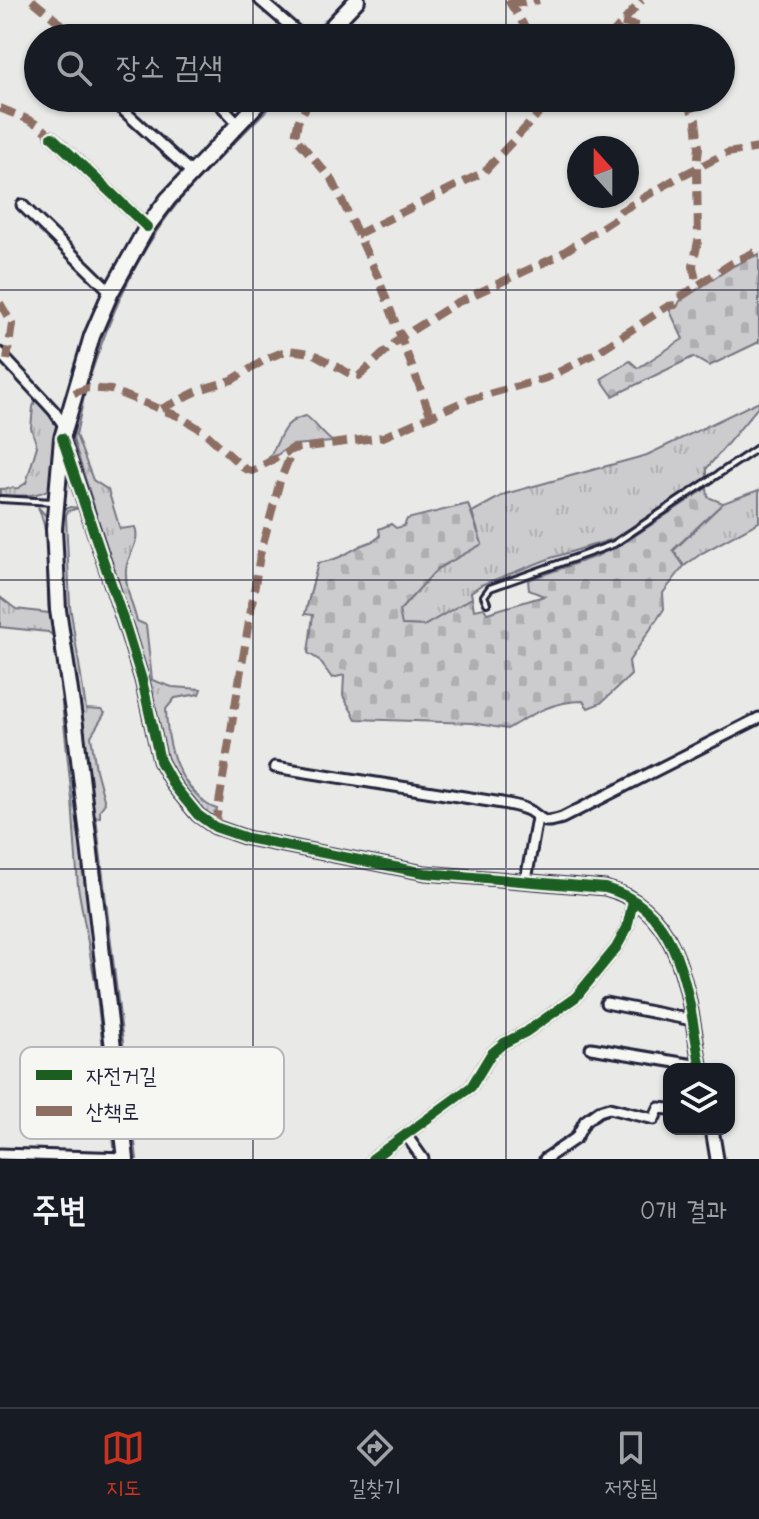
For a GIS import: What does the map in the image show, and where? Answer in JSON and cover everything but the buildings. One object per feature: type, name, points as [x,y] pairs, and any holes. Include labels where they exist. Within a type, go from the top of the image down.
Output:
[{"type":"main road","points":[[334,24],[357,0]]},
{"type":"main road","points":[[113,1047],[75,725],[58,610],[55,502],[64,432],[92,336],[111,292],[147,227],[168,199],[249,112]]},
{"type":"street","points":[[260,0],[288,24]]},
{"type":"street","points":[[125,112],[192,173]]},
{"type":"street","points":[[227,112],[238,123]]},
{"type":"street","points":[[52,137],[147,227]]},
{"type":"street","points":[[22,205],[111,292]]},
{"type":"street","points":[[0,353],[54,411],[64,432],[130,641],[160,761],[174,786],[198,815],[231,834],[368,863],[425,873],[615,890],[633,901],[658,924],[676,950],[699,1063]]},
{"type":"street","points":[[275,767],[502,803],[531,812],[547,822],[562,818],[759,718]]},
{"type":"street","points":[[526,880],[537,818]]},
{"type":"street","points":[[372,1159],[471,1087],[498,1049],[576,997],[616,948],[627,928],[633,901]]},
{"type":"street","points":[[606,1003],[692,1020]]},
{"type":"street","points":[[591,1048],[673,1063]]},
{"type":"street","points":[[545,1159],[576,1138],[585,1121],[599,1111],[609,1108],[654,1119],[659,1108],[663,1108]]},
{"type":"street","points":[[406,1135],[423,1159]]},
{"type":"street","points":[[713,1135],[717,1159]]},
{"type":"street","points":[[0,1154],[126,1158]]},
{"type":"lane","points":[[487,603],[484,596],[490,588],[626,537],[759,447]]},
{"type":"lane","points":[[0,499],[55,502]]},
{"type":"green space","points":[[254,112],[264,112],[180,200],[149,243],[124,289],[87,386],[81,388],[105,315],[159,218]]},
{"type":"green space","points":[[759,254],[759,342],[709,366],[693,357],[613,396],[601,379],[630,361],[638,368],[683,339],[669,309],[677,307],[680,301],[733,266]]},
{"type":"green space","points":[[85,392],[76,435],[93,480],[108,490],[120,529],[135,527],[135,543],[126,570],[127,583],[137,621],[146,625],[152,680],[172,687],[201,689],[199,694],[175,698],[166,709],[167,721],[177,766],[196,794],[217,809],[213,820],[204,814],[177,782],[166,755],[147,676],[73,439],[80,394]]},
{"type":"green space","points":[[36,399],[58,426],[53,483],[37,494],[0,495],[0,489],[18,488],[26,483],[37,446],[31,428]]},
{"type":"green space","points":[[759,401],[759,406],[707,468],[707,478],[613,539],[551,558],[481,585],[471,592],[472,598],[424,626],[401,625],[399,611],[437,569],[482,544],[472,512],[505,494],[647,455]]},
{"type":"green space","points":[[306,416],[333,442],[292,445],[265,463],[285,428]]},
{"type":"green space","points":[[707,488],[708,497],[723,503],[673,550],[684,566],[663,593],[664,609],[629,661],[631,675],[601,703],[588,708],[583,701],[552,706],[507,729],[472,723],[356,719],[343,696],[344,675],[332,678],[319,660],[308,653],[313,615],[305,614],[318,563],[374,541],[380,536],[379,529],[391,524],[396,528],[404,526],[407,519],[468,504],[482,544],[437,569],[399,611],[402,625],[424,626],[472,598],[474,610],[484,608],[487,613],[544,596],[529,590],[528,580],[597,556],[627,541]]},
{"type":"green space","points":[[759,490],[759,522],[684,566],[673,551],[723,503]]},
{"type":"green space","points":[[38,507],[48,518],[50,531],[108,1047],[103,1047],[96,987],[78,887],[55,637],[48,632],[0,627],[0,597],[16,609],[49,613],[43,520]]},
{"type":"green space","points":[[70,507],[79,508],[68,511],[66,515],[70,606],[86,709],[105,713],[91,736],[105,803],[100,817],[96,817],[124,1047],[118,1047],[68,635],[61,511]]},
{"type":"green space","points":[[113,1139],[118,1139],[120,1155],[115,1155]]},
{"type":"green space","points":[[129,1139],[135,1139],[137,1159],[131,1159]]},
{"type":"marked path","points":[[32,0],[61,24]]},
{"type":"marked path","points":[[508,0],[523,24]]},
{"type":"marked path","points":[[509,1],[524,3],[539,0]]},
{"type":"marked path","points":[[621,24],[642,0]]},
{"type":"marked path","points":[[622,23],[627,24]]},
{"type":"marked path","points":[[0,108],[34,123],[52,137]]},
{"type":"marked path","points":[[303,112],[295,137],[333,181],[378,277],[430,414]]},
{"type":"marked path","points":[[356,235],[484,172],[540,112]]},
{"type":"marked path","points":[[692,112],[699,147],[698,241],[693,266],[697,286]]},
{"type":"marked path","points":[[161,409],[202,389],[232,380],[288,350],[312,353],[359,376],[400,338],[456,303],[558,256],[613,220],[621,211],[677,178],[727,153],[759,148]]},
{"type":"marked path","points":[[74,393],[88,388],[111,390],[178,416],[202,430],[245,469],[252,471],[293,449],[383,437],[467,400],[547,378],[596,353],[668,306],[675,305],[677,299],[732,263],[759,250]]},
{"type":"marked path","points":[[0,303],[12,324],[7,360]]},
{"type":"marked path","points":[[215,827],[260,555],[280,481],[293,449]]},
{"type":"cycle path","points":[[52,137],[147,227]]},
{"type":"cycle path","points":[[62,438],[142,680],[160,761],[174,786],[198,815],[215,827],[247,838],[425,873],[605,888],[632,899],[652,916],[668,937],[686,988],[700,1063]]},
{"type":"cycle path","points":[[372,1159],[471,1087],[491,1054],[504,1043],[526,1032],[576,997],[616,948],[627,928],[633,901]]}]
